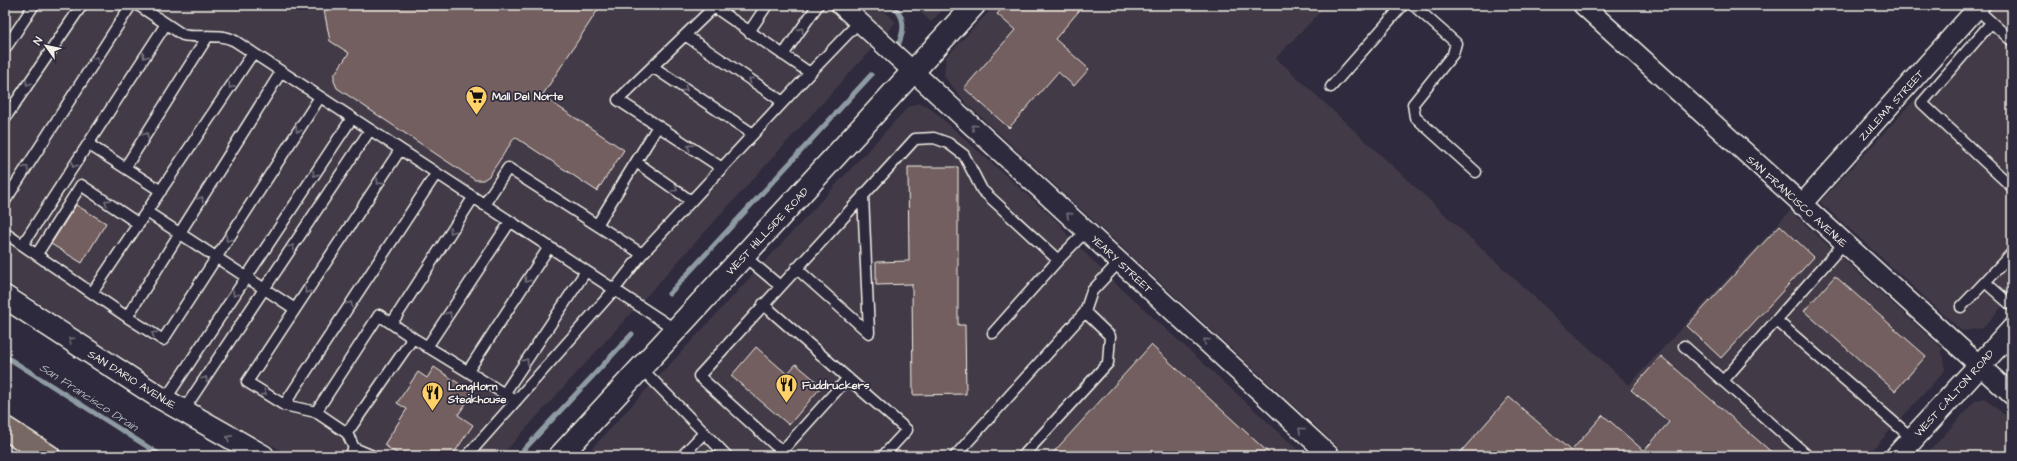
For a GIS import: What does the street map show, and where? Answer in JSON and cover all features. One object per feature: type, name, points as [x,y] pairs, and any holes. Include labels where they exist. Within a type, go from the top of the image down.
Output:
[{"type":"highway","points":[[5,428],[49,456]]},
{"type":"street","name":"YEARY STREET","points":[[841,5],[1330,456]]},
{"type":"street","name":"WEST HILLSIDE ROAD","points":[[560,456],[974,5]]},
{"type":"street","name":"SAN FRANCISCO AVENUE","points":[[1583,5],[1801,205],[2012,395]]},
{"type":"street","name":"ZULEMA STREET","points":[[1801,205],[1978,7]]},
{"type":"street","name":"SAN DARIO AVENUE","points":[[5,297],[174,406],[263,456]]},
{"type":"street","name":"WEST CALTON ROAD","points":[[1897,456],[2012,330]]},
{"type":"lane","points":[[5,48],[34,5]]},
{"type":"lane","points":[[6,114],[82,5]]},
{"type":"lane","points":[[5,201],[130,5]]},
{"type":"lane","points":[[138,5],[183,35],[228,37],[676,330]]},
{"type":"lane","points":[[749,32],[767,5]]},
{"type":"lane","points":[[783,55],[818,5]]},
{"type":"lane","points":[[1331,87],[1403,5]]},
{"type":"lane","points":[[1413,5],[1456,43],[1453,54],[1413,104],[1415,117],[1476,172]]},
{"type":"lane","points":[[722,168],[618,100],[713,6],[810,73]]},
{"type":"lane","points":[[1978,7],[2012,42]]},
{"type":"lane","points":[[467,456],[614,290],[642,254],[859,22]]},
{"type":"lane","points":[[1992,23],[1922,103],[2012,186]]},
{"type":"lane","points":[[23,244],[166,24]]},
{"type":"lane","points":[[685,35],[783,102]]},
{"type":"lane","points":[[125,168],[208,36]]},
{"type":"lane","points":[[92,293],[253,53]]},
{"type":"lane","points":[[653,67],[753,134]]},
{"type":"lane","points":[[127,317],[282,72]]},
{"type":"lane","points":[[5,233],[163,340],[320,97]]},
{"type":"lane","points":[[174,406],[247,276],[352,118]]},
{"type":"lane","points":[[597,225],[658,126]]},
{"type":"lane","points":[[174,406],[265,288],[370,130]]},
{"type":"lane","points":[[848,378],[784,454],[699,376],[915,139],[934,138],[948,144],[964,155],[982,190],[1058,260]]},
{"type":"lane","points":[[88,144],[161,191]]},
{"type":"lane","points":[[373,456],[352,452],[347,433],[316,412],[284,405],[247,382],[400,150]]},
{"type":"lane","points":[[636,162],[691,201]]},
{"type":"lane","points":[[484,205],[508,168],[642,254]]},
{"type":"lane","points":[[284,405],[436,174]]},
{"type":"lane","points":[[37,254],[81,185],[139,224]]},
{"type":"lane","points":[[796,268],[869,333],[863,195]]},
{"type":"lane","points":[[392,323],[473,198]]},
{"type":"lane","points":[[147,212],[247,276],[295,309]]},
{"type":"lane","points":[[428,347],[510,222]]},
{"type":"lane","points":[[992,333],[1086,230]]},
{"type":"lane","points":[[1723,381],[1844,243]]},
{"type":"lane","points":[[468,371],[549,247]]},
{"type":"lane","points":[[1961,307],[2012,253]]},
{"type":"lane","points":[[744,256],[780,286]]},
{"type":"lane","points":[[955,456],[1085,312],[1092,290],[1120,262]]},
{"type":"lane","points":[[504,394],[586,272]]},
{"type":"lane","points":[[1985,282],[2012,306]]},
{"type":"lane","points":[[763,304],[907,430],[883,456]]},
{"type":"lane","points":[[1023,456],[1108,363],[1110,336],[1085,312]]},
{"type":"lane","points":[[316,412],[379,315],[413,338],[516,401]]},
{"type":"lane","points":[[1776,320],[1912,439]]},
{"type":"lane","points":[[347,433],[413,338]]},
{"type":"lane","points":[[1684,346],[1808,456]]},
{"type":"lane","points":[[641,368],[727,456]]},
{"type":"lane","points":[[682,456],[704,433]]},
{"type":"shaded area","points":[[5,5],[877,5],[896,22],[501,456],[292,456],[180,396],[5,281]]},
{"type":"shaded area","points":[[913,5],[947,5],[931,22]]},
{"type":"shaded area","points":[[995,5],[1327,5],[1276,58],[1629,385],[1790,211],[1943,349],[1940,352],[1944,357],[1945,370],[1867,456],[1348,456],[966,103],[944,76],[946,57]]},
{"type":"shaded area","points":[[1973,5],[2012,5],[2012,295],[1983,328],[1962,331],[1820,202],[1980,29],[1964,14]]},
{"type":"shaded area","points":[[918,103],[928,106],[1060,224],[1067,235],[1112,280],[1305,456],[585,456],[908,107]]},
{"type":"shaded area","points":[[1984,398],[2012,421],[2012,456],[1925,456],[1975,401]]},
{"type":"building","name":"Mall Del Norte","points":[[323,5],[601,5],[542,96],[624,150],[597,191],[515,137],[489,176],[483,180],[475,180],[337,88],[334,81],[334,75],[349,53],[330,41]]},
{"type":"building","points":[[1005,5],[1084,5],[1055,39],[1089,69],[1074,86],[1058,72],[1009,128],[964,88],[1015,30],[997,14]]},
{"type":"building","points":[[908,167],[958,167],[958,325],[965,325],[966,394],[913,395],[912,284],[876,285],[876,262],[909,261]]},
{"type":"building","points":[[76,205],[106,223],[82,263],[51,244]]},
{"type":"building","points":[[1780,225],[1814,257],[1721,358],[1687,326]]},
{"type":"building","points":[[1835,276],[1926,356],[1895,391],[1804,311]]},
{"type":"building","points":[[1151,345],[1272,456],[1050,456]]},
{"type":"building","name":"Fuddruckers","points":[[756,347],[787,374],[796,364],[822,386],[789,425],[731,376]]},
{"type":"building","points":[[1661,356],[1776,456],[1457,456],[1509,397],[1571,451],[1603,415],[1644,451],[1669,422],[1631,390]]},
{"type":"building","name":"LongHorn Steakhouse","points":[[434,367],[473,393],[458,415],[473,425],[452,456],[401,456],[384,445],[407,409],[397,403],[418,372],[427,378]]},
{"type":"waterway","points":[[892,5],[899,13],[903,22],[899,43]]},
{"type":"waterway","points":[[669,294],[871,75]]},
{"type":"waterway","points":[[518,456],[632,334]]},
{"type":"waterway","name":"San Francisco Drain","points":[[5,356],[162,456]]},
{"type":"place","name":"Mall Del Norte","points":[[476,116]]},
{"type":"place","name":"Fuddruckers","points":[[786,404]]},
{"type":"place","name":"LongHorn Steakhouse","points":[[433,412]]}]
